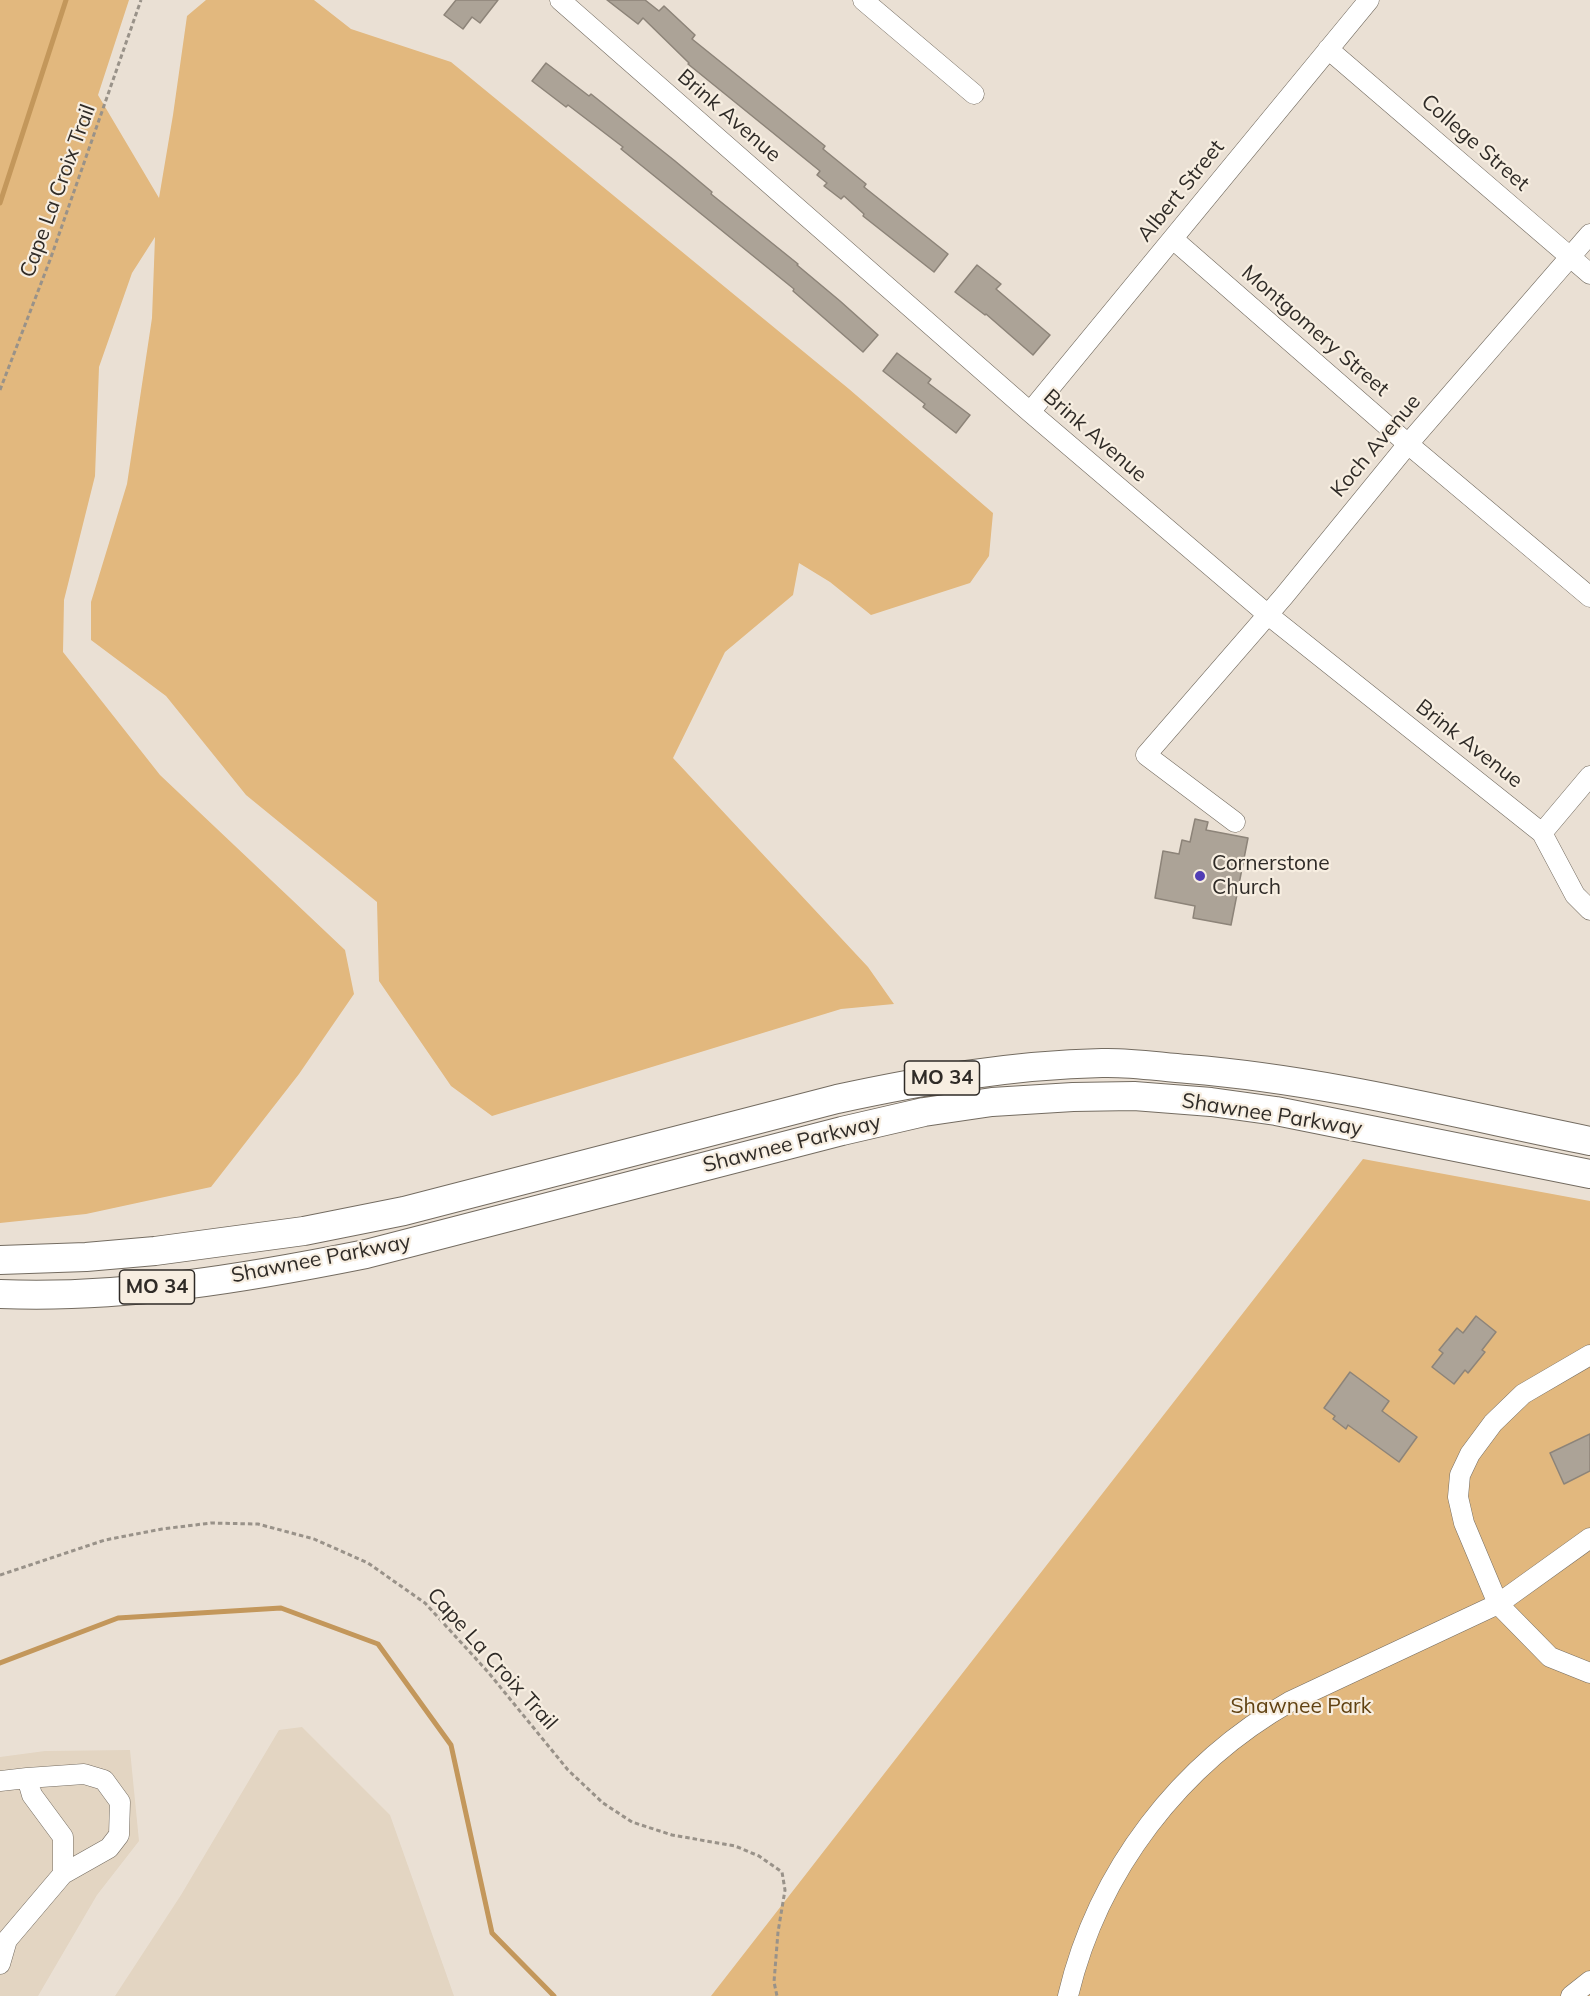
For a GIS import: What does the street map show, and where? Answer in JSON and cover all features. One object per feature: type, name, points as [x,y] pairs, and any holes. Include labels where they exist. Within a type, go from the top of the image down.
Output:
[{"type":"highway","name":"Shawnee Parkway","points":[[0,1260],[86,1257],[155,1251],[304,1231],[404,1211],[908,1083],[972,1073],[1041,1067],[1104,1063],[1250,1074],[1328,1087],[1590,1141]]},
{"type":"highway","name":"Shawnee Parkway","points":[[0,1294],[94,1293],[184,1284],[366,1254],[842,1131],[924,1112],[992,1102],[1073,1096],[1145,1097],[1211,1102],[1276,1111],[1590,1174]]},
{"type":"street","name":"Brink Avenue","points":[[560,0],[1030,412],[1267,614],[1542,833],[1575,895],[1590,910]]},
{"type":"street","points":[[863,0],[974,94]]},
{"type":"street","name":"Albert Street","points":[[1030,412],[1369,0]]},
{"type":"street","name":"College Street","points":[[1328,48],[1590,274]]},
{"type":"street","name":"Koch Avenue","points":[[1235,822],[1146,755],[1408,444],[1590,234]]},
{"type":"street","name":"Montgomery Street","points":[[1173,239],[1408,444],[1590,597]]},
{"type":"street","points":[[1542,833],[1590,776]]},
{"type":"street","points":[[1590,1355],[1523,1394],[1493,1423],[1470,1454],[1460,1475],[1458,1497],[1464,1523],[1498,1604],[1550,1658],[1590,1673]]},
{"type":"street","points":[[1068,1996],[1095,1916],[1125,1858],[1164,1805],[1210,1758],[1262,1718],[1291,1701],[1498,1604],[1590,1538]]},
{"type":"street","points":[[0,1780],[84,1774],[104,1780],[120,1802],[119,1835],[109,1848],[63,1874],[7,1940],[0,1964]]},
{"type":"street","points":[[27,1778],[32,1795],[63,1837],[63,1874]]},
{"type":"street","points":[[1571,1996],[1590,1981]]},
{"type":"path","name":"Cape La Croix Trail","points":[[0,390],[54,249],[141,0]]},
{"type":"path","name":"Cape La Croix Trail","points":[[0,1575],[105,1540],[162,1529],[211,1523],[258,1524],[270,1527],[314,1539],[368,1563],[425,1603],[488,1672],[568,1770],[603,1803],[632,1822],[672,1835],[735,1845],[759,1856],[782,1872],[785,1890],[778,1932],[774,1982],[777,1996]]},
{"type":"shaded area","points":[[302,1727],[390,1815],[454,1996],[115,1996],[181,1895],[279,1730]]},
{"type":"shaded area","points":[[130,1750],[139,1841],[97,1895],[38,1996],[0,1996],[0,1757],[45,1751]]},
{"type":"green space","points":[[0,0],[129,0],[98,95],[159,198],[187,16],[206,0],[314,0],[351,29],[451,62],[849,389],[993,513],[989,556],[970,583],[871,615],[830,582],[799,563],[793,595],[725,652],[673,758],[868,967],[894,1004],[841,1009],[492,1116],[451,1086],[379,981],[377,902],[246,795],[166,696],[91,640],[91,602],[127,484],[152,318],[155,237],[132,273],[99,367],[95,476],[64,600],[63,652],[160,775],[345,950],[354,994],[299,1074],[211,1187],[86,1214],[0,1223]]},
{"type":"green space","name":"Shawnee Park","points":[[1363,1159],[1590,1201],[1590,1996],[711,1996]]},
{"type":"building","points":[[456,0],[498,0],[480,23],[472,17],[463,29],[444,15]]},
{"type":"building","points":[[607,0],[645,0],[659,11],[664,6],[695,35],[692,39],[825,146],[823,149],[866,184],[864,187],[948,254],[934,272],[863,216],[864,214],[844,196],[841,199],[824,186],[827,183],[817,175],[820,171],[688,64],[643,18],[638,24]]},
{"type":"building","points":[[546,63],[589,96],[591,94],[675,161],[712,192],[711,194],[798,264],[878,335],[863,352],[793,291],[794,289],[621,149],[623,147],[532,81]]},
{"type":"building","points":[[977,265],[1001,284],[996,289],[1050,335],[1033,355],[986,314],[955,292]]},
{"type":"building","points":[[897,353],[931,379],[928,383],[970,415],[956,433],[923,407],[925,404],[883,371]]},
{"type":"building","name":"Cornerstone Church","points":[[1195,819],[1208,822],[1206,830],[1248,838],[1231,925],[1193,918],[1195,906],[1155,898],[1163,851],[1179,854],[1182,840],[1190,842]]},
{"type":"building","points":[[1476,1316],[1496,1332],[1482,1350],[1485,1352],[1468,1373],[1465,1370],[1454,1384],[1432,1367],[1443,1353],[1439,1350],[1457,1328],[1463,1333]]},
{"type":"building","points":[[1350,1372],[1389,1401],[1382,1411],[1417,1437],[1399,1462],[1348,1425],[1346,1429],[1333,1419],[1335,1416],[1324,1408]]},
{"type":"building","points":[[1590,1434],[1590,1471],[1564,1484],[1550,1453]]},
{"type":"waterway","points":[[0,203],[66,0]]},
{"type":"waterway","points":[[0,1663],[118,1618],[281,1608],[378,1644],[451,1745],[492,1933],[554,1996]]},
{"type":"place","name":"Cornerstone Church","points":[[1200,876]]}]
